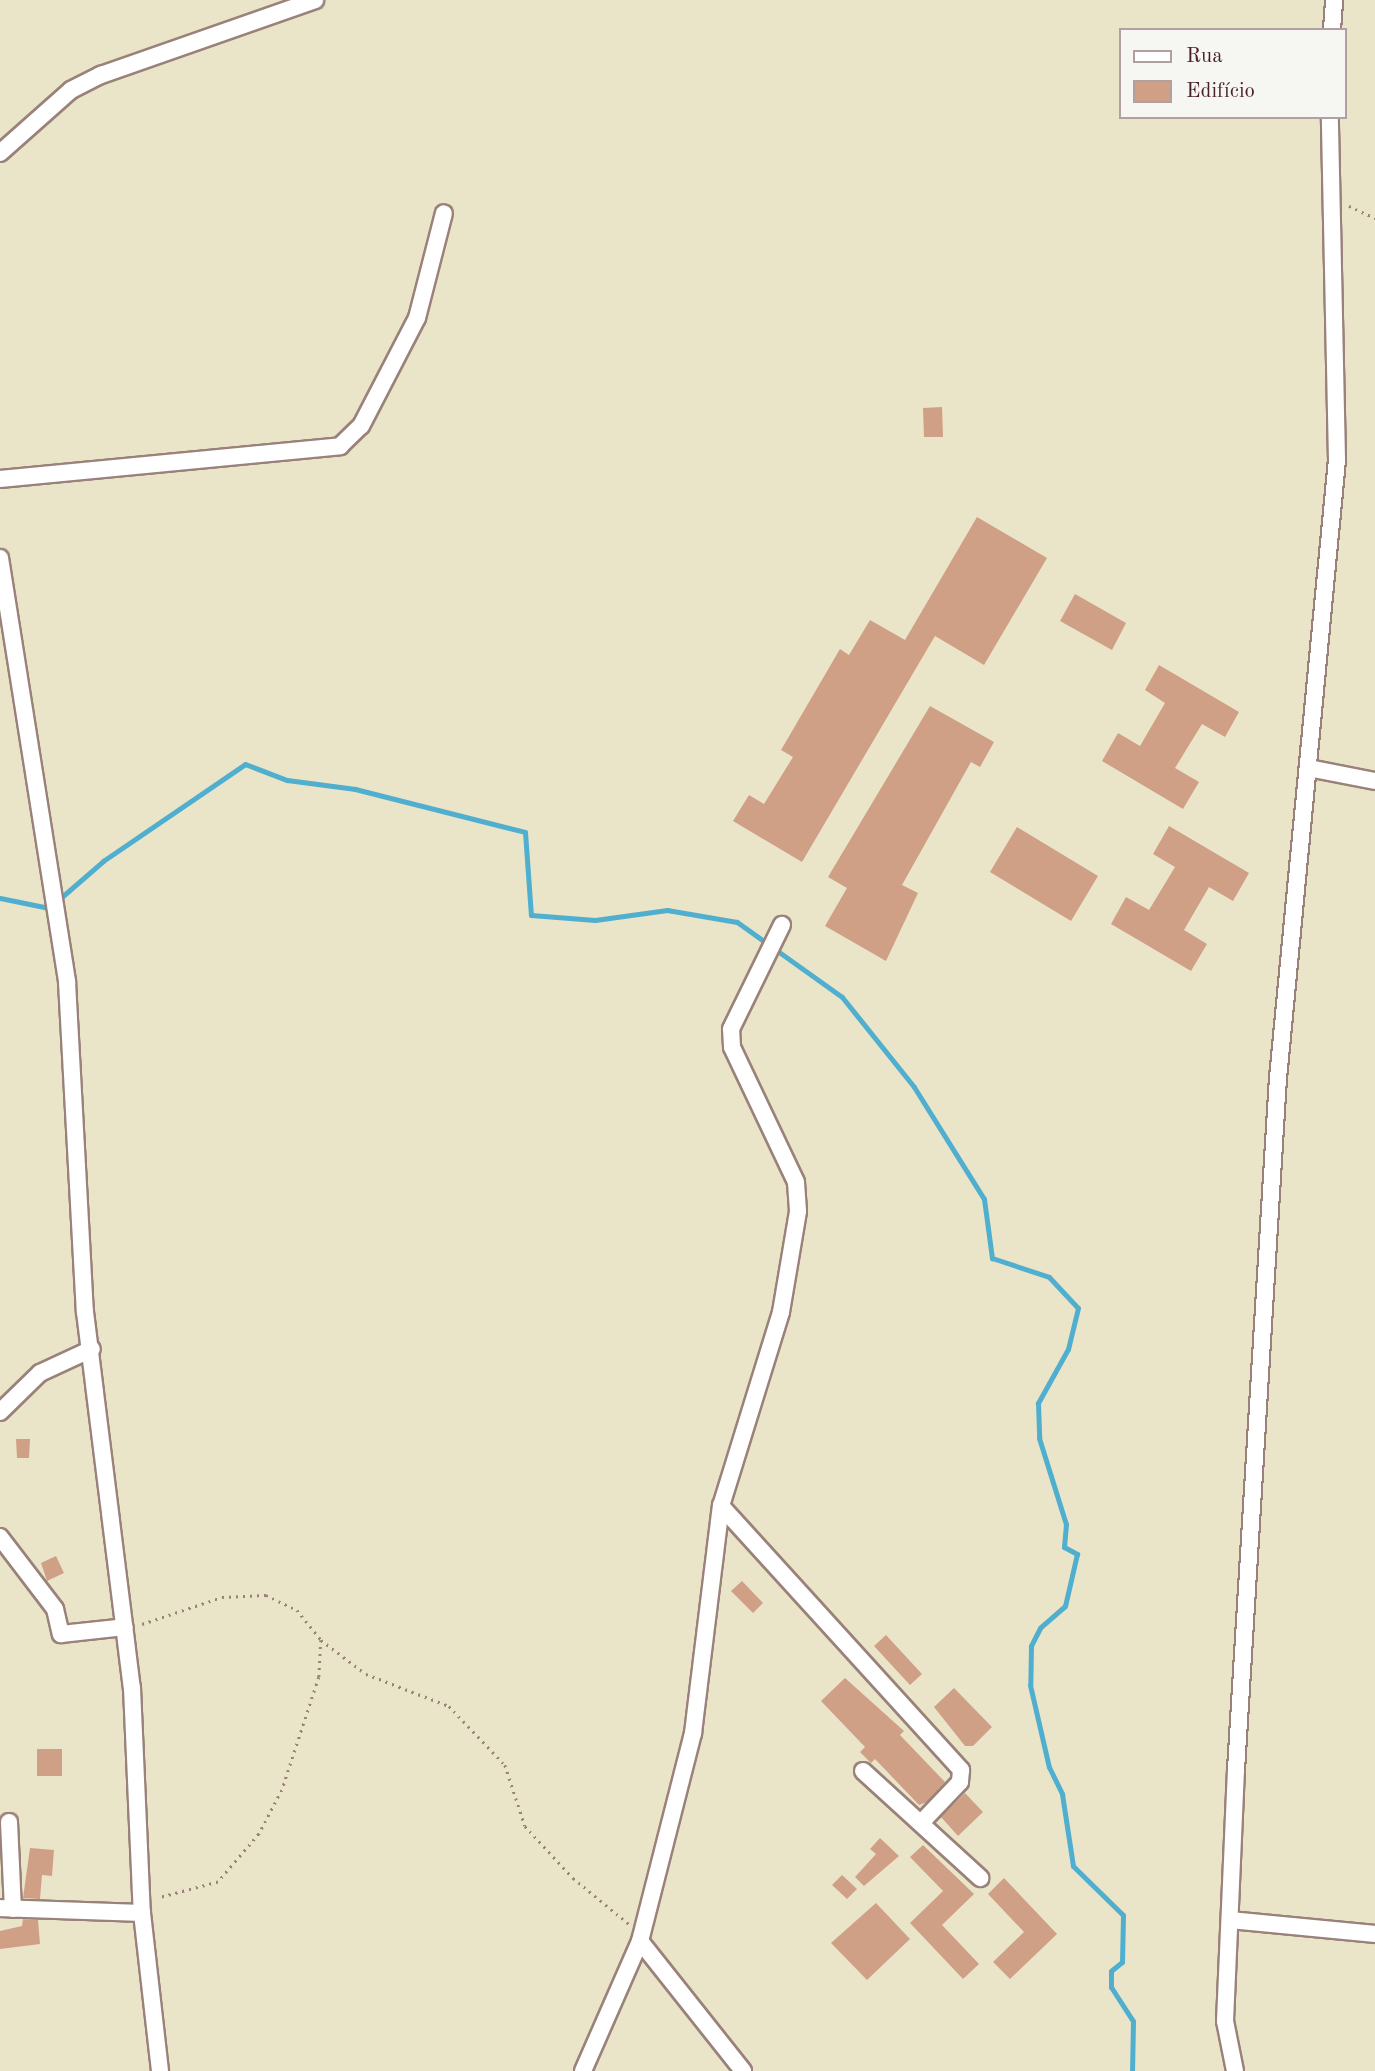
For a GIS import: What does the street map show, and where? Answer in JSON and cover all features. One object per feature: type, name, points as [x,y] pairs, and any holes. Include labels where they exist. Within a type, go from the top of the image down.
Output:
[{"type":"street","points":[[0,153],[71,90],[101,75],[315,0]]},
{"type":"street","points":[[1332,28],[1334,0]]},
{"type":"street","points":[[1235,2071],[1225,2021],[1278,1078],[1337,460],[1330,119]]},
{"type":"street","points":[[0,479],[340,446],[361,426],[417,318],[444,213]]},
{"type":"street","points":[[0,558],[57,885],[92,1349],[125,1627],[142,1913],[160,2071]]},
{"type":"street","points":[[1308,768],[1375,780]]},
{"type":"street","points":[[583,2071],[640,1941],[693,1732],[721,1506],[781,1312],[798,1211],[787,1152],[732,1047],[736,1011],[759,961],[778,932]]},
{"type":"street","points":[[0,1412],[40,1373],[92,1349]]},
{"type":"street","points":[[721,1506],[961,1770],[960,1782],[921,1823]]},
{"type":"street","points":[[0,1537],[55,1609],[61,1634],[125,1627]]},
{"type":"street","points":[[863,1770],[980,1878]]},
{"type":"street","points":[[9,1822],[6,1908],[142,1913]]},
{"type":"street","points":[[1230,1920],[1375,1934]]},
{"type":"street","points":[[640,1941],[743,2071]]},
{"type":"path","points":[[1330,202],[1375,218]]},
{"type":"path","points":[[125,1627],[222,1597],[265,1595],[297,1610],[321,1640],[366,1674],[449,1706],[505,1765],[525,1826],[573,1878],[614,1906],[640,1941]]},
{"type":"path","points":[[142,1913],[169,1893],[218,1882],[258,1834],[282,1790],[319,1677],[321,1640]]},
{"type":"building","points":[[942,407],[943,437],[924,437],[923,408]]},
{"type":"building","points":[[977,517],[1047,558],[984,665],[935,636],[802,862],[733,821],[749,795],[764,804],[793,757],[781,750],[840,649],[849,655],[870,620],[905,640]]},
{"type":"building","points":[[1075,594],[1126,623],[1112,650],[1060,621]]},
{"type":"building","points":[[1159,665],[1239,712],[1225,737],[1202,724],[1175,768],[1199,782],[1183,809],[1102,761],[1118,733],[1140,746],[1165,703],[1145,690]]},
{"type":"building","points":[[930,706],[994,742],[980,767],[971,762],[902,885],[918,893],[886,961],[825,926],[847,888],[828,877]]},
{"type":"building","points":[[1169,826],[1249,873],[1233,901],[1209,887],[1184,930],[1207,944],[1191,971],[1111,924],[1126,897],[1149,910],[1175,867],[1153,854]]},
{"type":"building","points":[[1017,827],[1098,876],[1071,921],[990,872]]},
{"type":"building","points":[[16,1439],[30,1439],[29,1458],[17,1458]]},
{"type":"building","points":[[56,1556],[64,1573],[47,1581],[41,1563]]},
{"type":"building","points":[[742,1581],[763,1603],[753,1613],[731,1591]]},
{"type":"building","points":[[886,1635],[922,1674],[910,1685],[874,1646]]},
{"type":"building","points":[[845,1678],[904,1731],[900,1735],[945,1782],[927,1802],[919,1805],[875,1759],[871,1763],[860,1752],[865,1747],[821,1701]]},
{"type":"building","points":[[954,1688],[992,1727],[973,1746],[965,1746],[934,1707]]},
{"type":"building","points":[[37,1749],[62,1749],[62,1776],[37,1776]]},
{"type":"building","points":[[965,1793],[983,1812],[958,1836],[941,1817]]},
{"type":"building","points":[[880,1838],[899,1856],[864,1886],[855,1877],[876,1854],[870,1849]]},
{"type":"building","points":[[923,1845],[974,1894],[942,1925],[979,1964],[963,1979],[910,1923],[943,1891],[910,1857]]},
{"type":"building","points":[[30,1848],[54,1850],[52,1876],[42,1875],[40,1899],[23,1898]]},
{"type":"building","points":[[842,1875],[857,1889],[847,1899],[832,1885]]},
{"type":"building","points":[[1004,1878],[1057,1934],[1010,1979],[993,1962],[1024,1932],[988,1894]]},
{"type":"building","points":[[876,1903],[910,1939],[867,1980],[831,1943]]},
{"type":"building","points":[[23,1919],[38,1920],[40,1944],[0,1949],[0,1931],[22,1926]]},
{"type":"waterway","points":[[0,898],[49,908],[103,861],[245,764],[287,780],[355,789],[525,832],[531,915],[595,920],[667,910],[737,922],[842,997],[914,1087],[984,1199],[992,1258],[1049,1277],[1078,1308],[1068,1349],[1038,1403],[1039,1438],[1066,1524],[1064,1547],[1077,1554],[1065,1606],[1040,1628],[1031,1646],[1030,1685],[1049,1767],[1062,1794],[1073,1866],[1123,1915],[1122,1962],[1111,1971],[1111,1987],[1133,2021],[1132,2071]]}]
